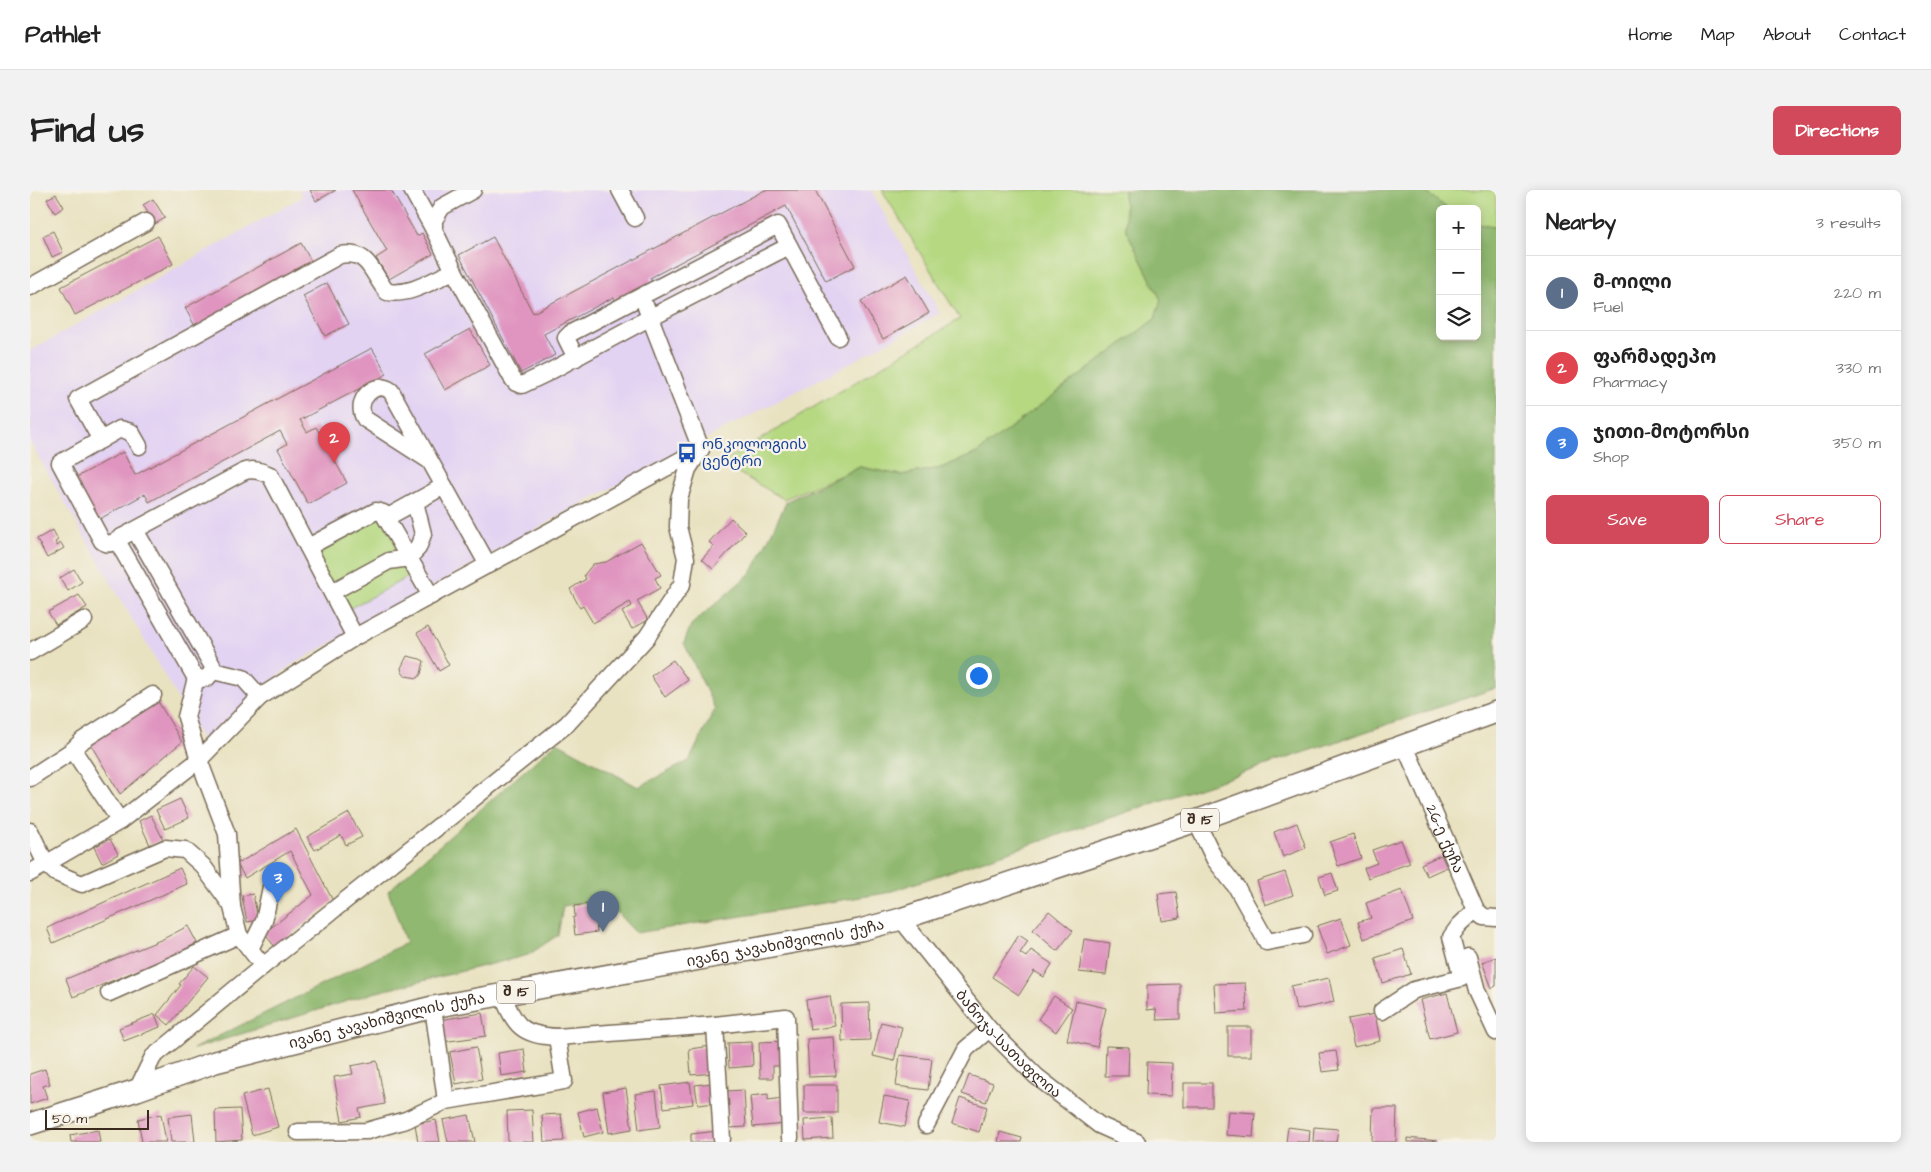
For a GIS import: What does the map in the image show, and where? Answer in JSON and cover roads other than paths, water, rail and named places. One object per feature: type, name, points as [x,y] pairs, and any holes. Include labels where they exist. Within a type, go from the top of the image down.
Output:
[{"type":"main road","name":"შ 15","points":[[901,919],[1196,821],[1496,712]]},
{"type":"main road","name":"ივანე ჯავახიშვილის ქუჩა","points":[[30,1124],[137,1090],[215,1062],[433,1007],[860,930],[901,919]]},
{"type":"street","points":[[412,190],[454,272],[516,383],[522,385],[789,246]]},
{"type":"street","points":[[434,230],[434,220],[442,207],[474,190]]},
{"type":"street","points":[[620,190],[635,218]]},
{"type":"street","points":[[30,287],[146,222]]},
{"type":"street","points":[[576,358],[566,342],[566,338],[778,224],[838,337]]},
{"type":"street","points":[[101,440],[78,399],[340,255],[356,254],[365,260],[387,292],[395,294],[405,293],[454,272]]},
{"type":"street","points":[[640,297],[651,317],[701,449]]},
{"type":"street","points":[[430,461],[365,419],[361,413],[360,405],[365,396],[381,387],[391,391],[488,565]]},
{"type":"street","points":[[140,446],[131,432],[120,430],[60,462],[102,540],[106,544],[111,544],[128,533],[248,470],[260,471],[270,475],[356,637]]},
{"type":"street","points":[[30,873],[120,821],[199,760],[260,697],[356,637],[701,449]]},
{"type":"street","points":[[137,1090],[153,1057],[263,966],[566,724],[647,637],[682,584],[686,558],[678,527],[679,500],[688,469],[701,449]]},
{"type":"street","points":[[386,518],[444,486]]},
{"type":"street","points":[[332,592],[389,562],[410,558],[418,548],[423,534],[415,502]]},
{"type":"street","points":[[308,547],[376,511],[383,513],[431,596]]},
{"type":"street","points":[[128,533],[212,665],[213,671]]},
{"type":"street","points":[[128,533],[119,542],[120,546],[196,678],[186,717],[199,760],[227,834],[232,907],[239,935],[263,966]]},
{"type":"street","points":[[30,652],[84,620]]},
{"type":"street","points":[[196,678],[206,678],[213,671]]},
{"type":"street","points":[[213,671],[243,678],[260,697]]},
{"type":"street","points":[[30,778],[74,750],[83,740],[152,695]]},
{"type":"street","name":"26-ე ქუჩა","points":[[1405,746],[1476,910]]},
{"type":"street","points":[[74,750],[120,821]]},
{"type":"street","points":[[1196,821],[1215,860],[1237,888],[1267,942],[1302,935]]},
{"type":"street","points":[[30,831],[46,864],[56,873],[82,884],[165,848],[185,850],[203,866],[232,907]]},
{"type":"street","points":[[250,949],[264,921],[271,887]]},
{"type":"street","points":[[1382,1011],[1414,990],[1462,978],[1451,937],[1459,926],[1476,910],[1484,917],[1496,918]]},
{"type":"street","name":"ბანოჯა-სათაფლია","points":[[901,919],[989,1029],[1036,1076],[1099,1125],[1137,1142]]},
{"type":"street","points":[[1459,926],[1478,992],[1496,1032]]},
{"type":"street","points":[[109,993],[239,935]]},
{"type":"street","points":[[502,994],[512,1019],[523,1029],[539,1036],[557,1037],[715,1025],[786,1017],[790,1138]]},
{"type":"street","points":[[433,1007],[446,1101]]},
{"type":"street","points":[[715,1025],[722,1139]]},
{"type":"street","points":[[926,1124],[966,1048],[989,1029]]},
{"type":"street","points":[[298,1132],[367,1131],[406,1120],[446,1101],[564,1081],[557,1037]]},
{"type":"place","name":"ონკოლოგიის ცენტრი","points":[[687,453]]},
{"type":"place","name":"ფარმადეპო","points":[[334,463]]},
{"type":"place","name":"ჯითი-მოტორსი","points":[[278,903]]},
{"type":"place","name":"მ-ოილი","points":[[603,932]]}]
